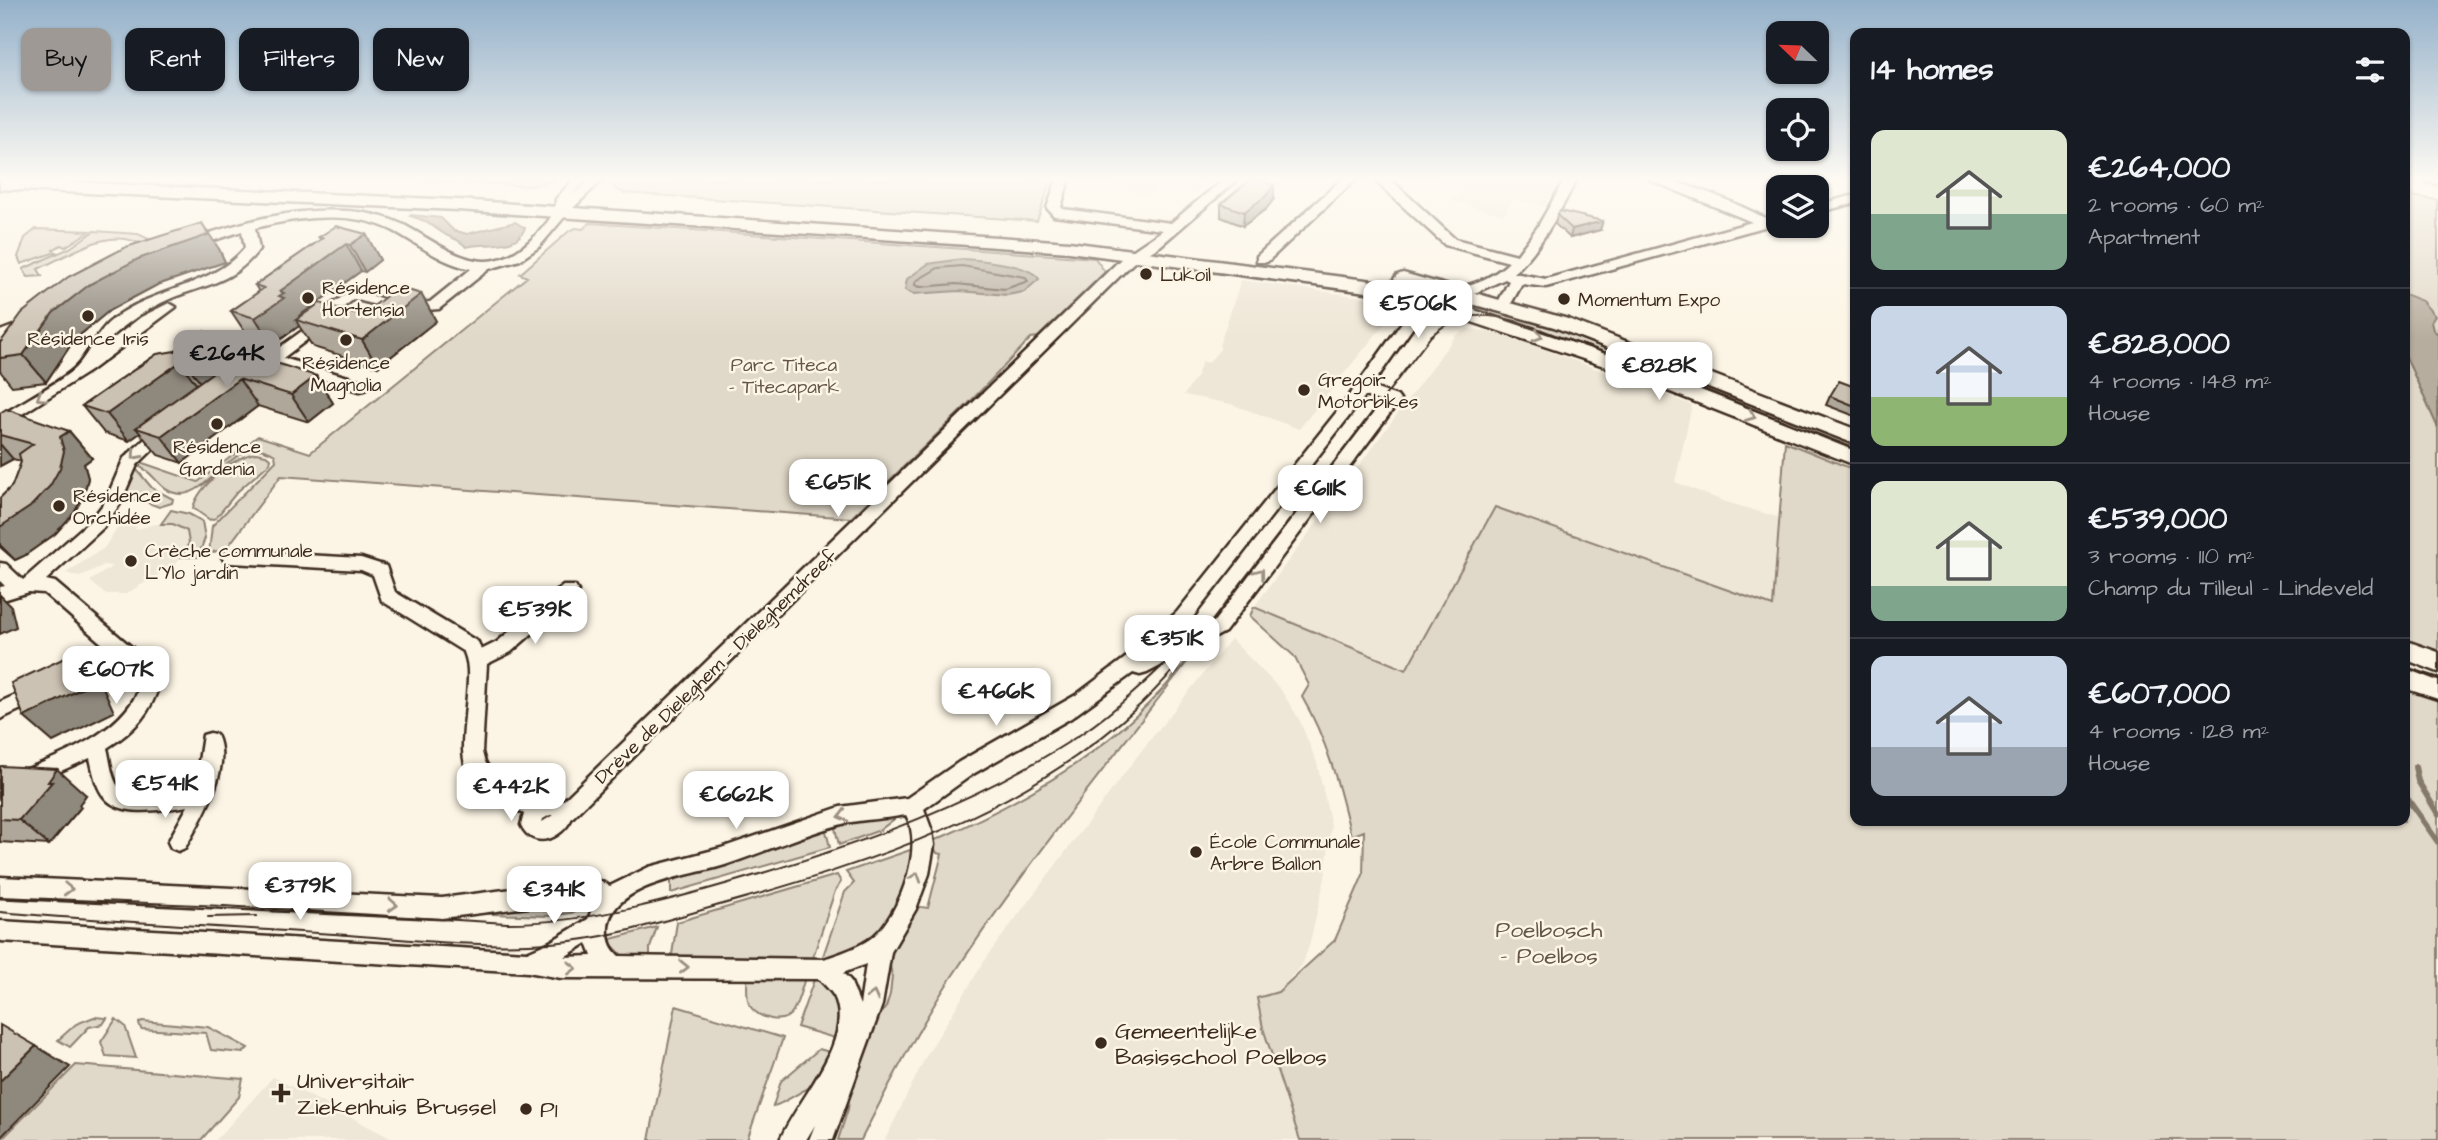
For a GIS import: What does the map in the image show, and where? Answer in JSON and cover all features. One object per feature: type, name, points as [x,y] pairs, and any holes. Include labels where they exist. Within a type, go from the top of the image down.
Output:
[{"type":"main road","points":[[900,232],[1069,247],[1374,287],[1425,300],[1615,363],[1850,455]]},
{"type":"main road","points":[[1047,232],[1155,243],[1402,279],[1457,292],[1561,323],[1850,435]]},
{"type":"main road","points":[[2410,651],[2438,662]]},
{"type":"main road","points":[[2410,680],[2438,689]]},
{"type":"street","points":[[173,250],[226,232]]},
{"type":"street","points":[[0,423],[82,370],[104,335],[127,316],[157,299],[218,278],[250,254],[252,249],[249,232]]},
{"type":"street","points":[[407,232],[457,262],[486,264],[509,259],[527,250],[546,232]]},
{"type":"street","name":"Drève de Dieleghem - Dieleghemdreef","points":[[477,660],[472,752],[475,769],[488,783],[537,811],[552,805],[560,807],[564,813],[1136,255],[1168,232]]},
{"type":"street","points":[[1262,259],[1291,232]]},
{"type":"street","points":[[1440,232],[1450,242],[1506,255],[1520,262]]},
{"type":"street","points":[[1503,306],[1511,277],[1540,232]]},
{"type":"street","points":[[615,966],[600,953],[598,917],[610,898],[639,880],[756,847],[827,820],[859,812],[911,806],[965,768],[1046,723],[1105,685],[1154,647],[1184,617],[1362,389],[1425,300],[1511,277],[1546,283],[1730,232]]},
{"type":"street","points":[[354,319],[329,312],[330,309],[352,294],[396,312],[434,306],[486,264]]},
{"type":"street","points":[[239,384],[333,313]]},
{"type":"street","points":[[0,336],[20,329],[45,315]]},
{"type":"street","points":[[18,347],[25,337],[20,329]]},
{"type":"street","points":[[271,359],[360,386]]},
{"type":"street","points":[[1105,685],[1219,627],[1392,400],[1362,389]]},
{"type":"street","points":[[15,589],[97,524],[112,504],[130,462],[145,446],[178,421]]},
{"type":"street","points":[[232,557],[361,564],[377,568],[384,577],[388,596],[464,641],[471,647],[477,660],[504,646],[569,592]]},
{"type":"street","points":[[0,569],[15,589]]},
{"type":"street","points":[[0,789],[96,744],[132,719],[141,709],[150,691],[151,681],[147,672],[54,590],[43,586],[15,589]]},
{"type":"street","points":[[0,711],[68,678],[120,648]]},
{"type":"street","points":[[178,842],[203,795],[212,765],[210,741]]},
{"type":"street","points":[[96,744],[110,790],[116,797],[146,801],[203,795]]},
{"type":"street","points":[[821,1140],[871,1005],[876,985],[877,958],[909,898],[924,848],[920,821],[911,806]]},
{"type":"street","points":[[0,887],[442,908],[516,899],[588,885],[610,898]]},
{"type":"street","points":[[528,962],[551,953],[597,925]]},
{"type":"street","points":[[0,931],[528,962],[549,967],[824,969],[854,959],[887,939]]},
{"type":"street","points":[[792,1140],[828,1081],[849,1031],[852,1012],[848,996],[839,981],[824,969]]},
{"type":"shaded area","points":[[1241,280],[1377,299],[1392,307],[1390,317],[1299,429],[1231,404],[1184,395],[1197,376],[1202,361],[1208,363],[1221,348],[1219,346]]},
{"type":"shaded area","points":[[1467,329],[1499,332],[1692,405],[1675,482],[1723,501],[1780,518],[1774,606],[1495,508],[1406,670],[1254,607],[1456,335]]},
{"type":"shaded area","name":"Crèche communale L'Ylo jardin","points":[[137,524],[135,530],[155,524],[173,524],[187,531],[189,543],[176,564],[126,594],[105,594],[90,581],[113,566],[104,565],[79,577],[66,573],[104,548],[118,527]]},
{"type":"shaded area","points":[[1231,639],[1281,690],[1299,719],[1317,763],[1331,826],[1325,878],[1309,946],[1302,965],[1278,992],[1263,1028],[1300,1140],[885,1140],[925,1058],[988,955],[1142,750]]},
{"type":"shaded area","name":"Universitair Ziekenhuis Brussel","points":[[273,1077],[343,1113],[394,1140],[216,1140]]},
{"type":"green space","points":[[32,232],[88,232],[65,247],[61,245],[53,250],[56,252],[21,264],[18,257],[25,238]]},
{"type":"green space","points":[[92,232],[138,234],[149,239],[144,242],[144,246],[132,240],[118,238],[91,244],[38,269],[42,276],[28,277],[23,269],[70,248]]},
{"type":"green space","name":"Parc Titeca - Titecapark","points":[[568,232],[723,232],[1095,258],[1105,272],[1038,337],[1031,338],[968,404],[851,518],[281,476],[226,549],[209,553],[212,526],[276,461],[275,455],[261,449],[249,450],[237,456],[204,484],[182,494],[163,487],[138,466],[140,462],[198,482],[258,436],[310,453],[527,277],[520,274]]},
{"type":"green space","points":[[2410,232],[2438,232],[2438,653],[2410,642]]},
{"type":"green space","points":[[1490,308],[1559,326],[1850,440],[1850,451],[1485,315]]},
{"type":"green space","name":"Poelbosch - Poelbos","points":[[1785,442],[1850,468],[1850,826],[2410,826],[2410,689],[2438,700],[2438,1140],[1300,1140],[1263,1028],[1257,998],[1278,992],[1335,940],[1363,875],[1364,831],[1351,836],[1326,747],[1302,697],[1309,685],[1294,656],[1250,616],[1254,607],[1406,670],[1495,507],[1773,606]]},
{"type":"green space","points":[[247,455],[266,455],[271,459],[270,463],[237,492],[216,518],[210,520],[193,508],[202,491],[218,474]]},
{"type":"green space","points":[[137,470],[152,488],[173,499],[172,503],[159,507],[146,502],[122,500],[134,471]]},
{"type":"green space","points":[[171,510],[189,514],[202,521],[205,538],[198,557],[181,557],[189,543],[187,531],[173,524],[161,524]]},
{"type":"green space","points":[[1201,644],[1072,810],[978,937],[925,1020],[861,1140],[838,1140],[848,1109],[850,1091],[875,1022],[886,1007],[890,994],[892,976],[889,960],[885,959],[914,906],[928,908],[942,854],[937,853],[931,842],[1023,797],[1081,760],[1134,717],[1165,687]]},
{"type":"green space","points":[[898,816],[880,830],[839,845],[834,824],[854,818]]},
{"type":"green space","points":[[825,827],[830,847],[671,893],[671,877]]},
{"type":"green space","points":[[916,848],[906,887],[887,921],[875,935],[859,946],[822,959],[845,892],[854,883],[846,872]]},
{"type":"green space","points":[[837,875],[841,882],[835,891],[812,960],[671,961],[677,922]]},
{"type":"green space","points":[[585,890],[595,897],[593,903],[571,913],[549,916],[438,912]]},
{"type":"green space","points":[[657,927],[650,948],[650,961],[622,955],[607,940]]},
{"type":"green space","points":[[747,974],[806,975],[797,1003],[789,1016],[771,1019],[754,1011],[748,999]]},
{"type":"green space","points":[[815,977],[827,986],[842,1010],[838,1039],[797,1027]]},
{"type":"green space","points":[[676,1006],[783,1038],[747,1140],[649,1140]]},
{"type":"green space","points":[[94,1017],[107,1018],[103,1024],[89,1027],[70,1047],[58,1040],[76,1024]]},
{"type":"green space","points":[[116,1019],[125,1026],[136,1058],[106,1056],[101,1042]]},
{"type":"green space","points":[[142,1021],[208,1027],[248,1048],[243,1053],[211,1050],[206,1033],[141,1029],[139,1023]]},
{"type":"green space","points":[[819,1049],[833,1053],[818,1084],[773,1106],[781,1081]]},
{"type":"green space","points":[[76,1065],[243,1079],[239,1097],[201,1140],[1,1140]]},
{"type":"water","points":[[442,232],[523,232],[516,240],[509,242],[466,247]]},
{"type":"water","points":[[962,259],[1015,266],[1039,279],[1024,292],[1007,295],[959,291],[913,294],[905,290],[907,279],[928,264]]},
{"type":"water","points":[[2410,296],[2422,301],[2435,316],[2431,322],[2433,330],[2438,334],[2438,428],[2410,366]]},
{"type":"building","points":[[173,232],[207,232],[208,235],[138,259],[90,284],[53,313],[23,355],[0,358],[0,343],[22,313],[68,277],[126,247]]},
{"type":"building","points":[[326,232],[366,234],[350,245],[346,244],[280,291],[284,293],[279,296],[284,298],[255,318],[231,311],[264,288],[255,285],[323,238],[319,237]]},
{"type":"building","points":[[398,287],[421,294],[362,340],[296,320],[320,303],[362,315]]},
{"type":"building","points":[[203,331],[227,339],[208,354],[187,364],[180,362],[107,414],[82,406],[157,354],[175,351]]},
{"type":"building","points":[[249,354],[316,376],[291,395],[239,379],[161,436],[136,428],[216,370],[224,373]]},
{"type":"building","points":[[1839,381],[1850,385],[1850,404],[1830,396]]},
{"type":"building","points":[[6,409],[69,431],[60,437],[64,451],[60,468],[50,486],[30,507],[0,527],[0,498],[12,486],[21,462],[19,454],[33,444],[0,435],[0,413]]},
{"type":"building","points":[[73,654],[87,686],[24,717],[11,683]]},
{"type":"building","points":[[1,766],[57,769],[48,782],[52,782],[19,820],[0,819]]},
{"type":"building","points":[[0,1025],[36,1046],[0,1081]]},
{"type":"waterway","points":[[2415,767],[2418,781],[2438,814]]},
{"type":"waterway","points":[[2410,802],[2438,842]]},
{"type":"tram line","points":[[0,912],[442,942],[551,943],[638,928],[779,888],[890,851],[997,804],[1047,775],[1096,742],[1141,704],[1205,632],[1431,336],[1444,326],[1465,317],[1499,317],[1531,326],[1678,379],[1850,448]]},
{"type":"tram line","points":[[0,897],[224,906],[507,923],[568,919],[628,909],[790,865],[877,835],[961,800],[1002,780],[1081,734],[1121,704],[1182,647]]},
{"type":"tram line","points":[[2410,669],[2438,680]]},
{"type":"tram line","points":[[208,917],[257,916]]},
{"type":"place","name":"Lukoil","points":[[1146,274]]},
{"type":"place","name":"Résidence Hortensia","points":[[308,298]]},
{"type":"place","name":"Momentum Expo","points":[[1564,299]]},
{"type":"place","name":"Résidence Iris","points":[[88,316]]},
{"type":"place","name":"Résidence Magnolia","points":[[346,340]]},
{"type":"place","name":"Gregoir Motorbikes","points":[[1304,390]]},
{"type":"place","name":"Résidence Gardenia","points":[[217,424]]},
{"type":"place","name":"Résidence Orchidée","points":[[59,506]]},
{"type":"place","name":"Crèche communale L'Ylo jardin","points":[[131,561]]},
{"type":"place","name":"École Communale Arbre Ballon","points":[[1196,852]]},
{"type":"place","name":"Gemeentelijke Basisschool Poelbos","points":[[1101,1043]]},
{"type":"place","name":"Universitair Ziekenhuis Brussel","points":[[281,1093]]},
{"type":"place","name":"P1","points":[[526,1109]]}]
